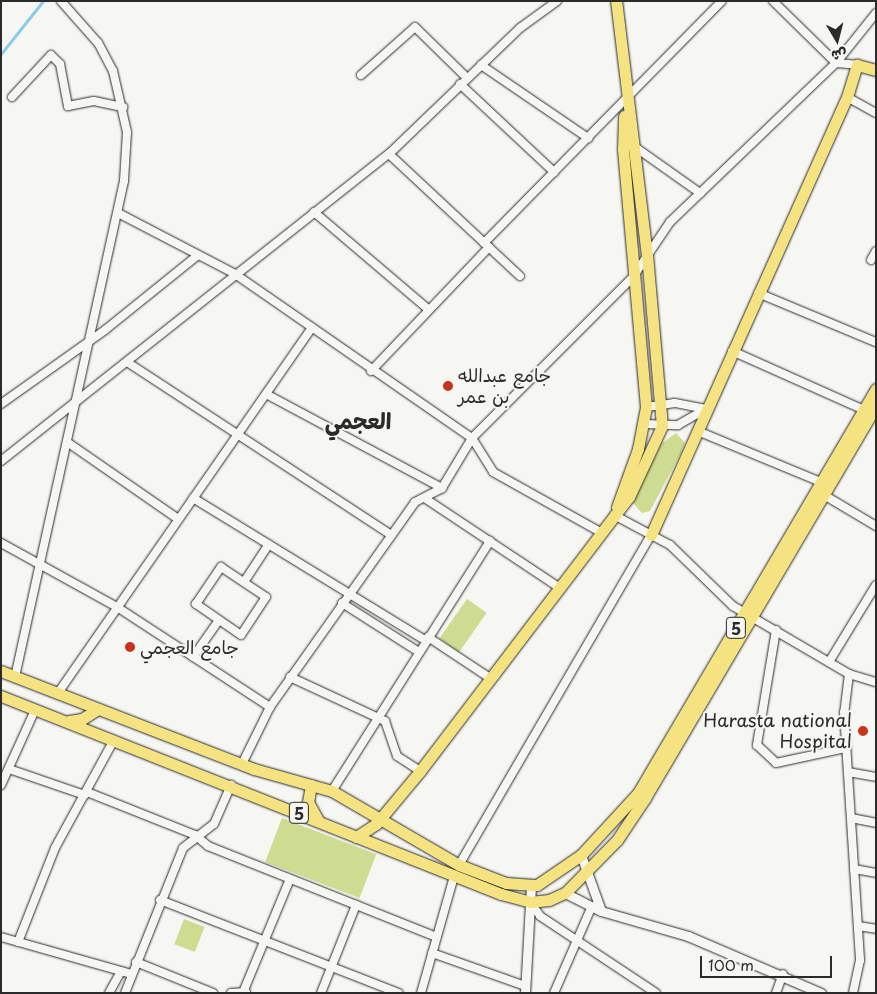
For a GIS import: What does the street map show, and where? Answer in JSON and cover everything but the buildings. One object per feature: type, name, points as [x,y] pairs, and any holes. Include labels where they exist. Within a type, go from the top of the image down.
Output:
[{"type":"main road","points":[[356,837],[381,818],[420,771],[602,532],[633,490],[662,426],[663,405],[657,385],[647,256],[635,147],[625,100],[616,1]]},
{"type":"main road","points":[[651,535],[700,432],[706,409],[848,97],[857,65],[876,70]]},
{"type":"main road","points":[[614,515],[645,424],[646,407],[623,149],[625,100]]},
{"type":"main road","name":"5","points":[[1,696],[231,785],[356,837],[457,871],[530,902],[564,892],[617,840],[645,798],[821,482],[876,390]]},
{"type":"main road","name":"5","points":[[1,671],[242,764],[332,791],[381,818],[457,871],[506,883],[531,886],[581,855],[638,793],[824,495],[876,406]]},
{"type":"main road","points":[[62,720],[82,720],[98,709]]},
{"type":"main road","points":[[311,785],[308,802],[319,821]]},
{"type":"street","points":[[15,677],[118,213],[126,140],[123,107],[113,71],[98,43],[60,1]]},
{"type":"street","points":[[1,461],[389,154],[460,84],[558,1]]},
{"type":"street","points":[[371,371],[554,172],[722,1]]},
{"type":"street","points":[[773,1],[836,63],[857,65]]},
{"type":"street","points":[[242,764],[270,707],[348,593],[415,502],[426,499],[442,488],[472,438],[633,277],[670,222],[836,63],[876,13]]},
{"type":"street","points":[[361,75],[415,27],[467,78]]},
{"type":"street","points":[[12,97],[51,54],[60,64],[68,106],[94,101],[123,107]]},
{"type":"street","points":[[481,65],[588,138]]},
{"type":"street","points":[[460,84],[554,172]]},
{"type":"street","points":[[848,97],[876,113]]},
{"type":"street","points":[[635,147],[700,193]]},
{"type":"street","points":[[389,154],[520,276]]},
{"type":"street","points":[[314,212],[428,309]]},
{"type":"street","points":[[118,213],[235,274],[371,371],[472,438],[493,472],[602,532]]},
{"type":"street","points":[[871,260],[876,251]]},
{"type":"street","points":[[1,404],[88,342],[198,255]]},
{"type":"street","points":[[758,293],[876,342]]},
{"type":"street","points":[[58,693],[312,328]]},
{"type":"street","points":[[732,351],[864,410]]},
{"type":"street","points":[[127,362],[391,535]]},
{"type":"street","points":[[266,394],[442,488]]},
{"type":"street","points":[[646,407],[663,405],[706,409]]},
{"type":"street","points":[[645,424],[678,425],[706,409]]},
{"type":"street","points":[[700,432],[821,482]]},
{"type":"street","points":[[67,442],[178,520]]},
{"type":"street","points":[[824,495],[876,526]]},
{"type":"street","points":[[193,498],[490,678]]},
{"type":"street","points":[[426,499],[560,588]]},
{"type":"street","points":[[614,515],[670,545],[749,614],[849,674],[876,682]]},
{"type":"street","points":[[421,993],[457,871],[651,535]]},
{"type":"street","points":[[332,791],[490,541]]},
{"type":"street","points":[[1,543],[41,562],[117,607],[270,707]]},
{"type":"street","points":[[244,582],[269,544]]},
{"type":"street","points":[[221,567],[244,582],[266,597],[241,635],[196,604],[221,567]]},
{"type":"street","points":[[829,662],[876,585]]},
{"type":"street","points":[[342,603],[419,652]]},
{"type":"street","points":[[194,658],[219,620]]},
{"type":"street","points":[[776,630],[757,745],[776,762],[846,748]]},
{"type":"street","points":[[849,674],[844,712],[860,960],[853,993]]},
{"type":"street","points":[[290,677],[377,717],[389,726],[397,756],[420,771]]},
{"type":"street","points":[[1,785],[34,710]]},
{"type":"street","points":[[18,942],[55,848],[114,740]]},
{"type":"street","points":[[9,769],[86,794],[195,835],[208,846],[437,937]]},
{"type":"street","points":[[848,772],[876,778]]},
{"type":"street","points":[[125,993],[182,848],[195,835],[214,824],[231,785]]},
{"type":"street","points":[[851,818],[876,823]]},
{"type":"street","points":[[581,855],[589,868],[590,885],[601,911]]},
{"type":"street","points":[[854,869],[876,873]]},
{"type":"street","points":[[231,993],[246,991],[290,878]]},
{"type":"street","points":[[432,953],[525,989],[531,886]]},
{"type":"street","points":[[564,892],[601,911],[688,936],[783,974],[821,993]]},
{"type":"street","points":[[160,900],[398,993]]},
{"type":"street","points":[[530,902],[540,916],[656,993]]},
{"type":"street","points":[[321,993],[356,905]]},
{"type":"street","points":[[554,993],[592,906]]},
{"type":"street","points":[[858,926],[876,929]]},
{"type":"street","points":[[1,937],[132,974]]},
{"type":"street","points":[[136,962],[213,993]]},
{"type":"street","points":[[109,993],[121,971]]},
{"type":"street","points":[[776,993],[783,974]]},
{"type":"green space","points":[[676,433],[685,443],[681,453],[650,511],[642,513],[632,502],[662,443]]},
{"type":"green space","points":[[467,599],[487,613],[459,652],[439,638]]},
{"type":"green space","points":[[282,818],[376,854],[359,898],[265,862]]},
{"type":"green space","points":[[184,919],[205,927],[195,952],[174,944]]},
{"type":"waterway","points":[[1,54],[43,1]]},
{"type":"place","name":"جامع عبدالله بن عمر","points":[[448,386]]},
{"type":"place","name":"جامع العجمي","points":[[130,647]]},
{"type":"place","name":"Harasta national Hospital","points":[[863,731]]},
{"type":"district","name":"العجمي","points":[[358,420]]}]
